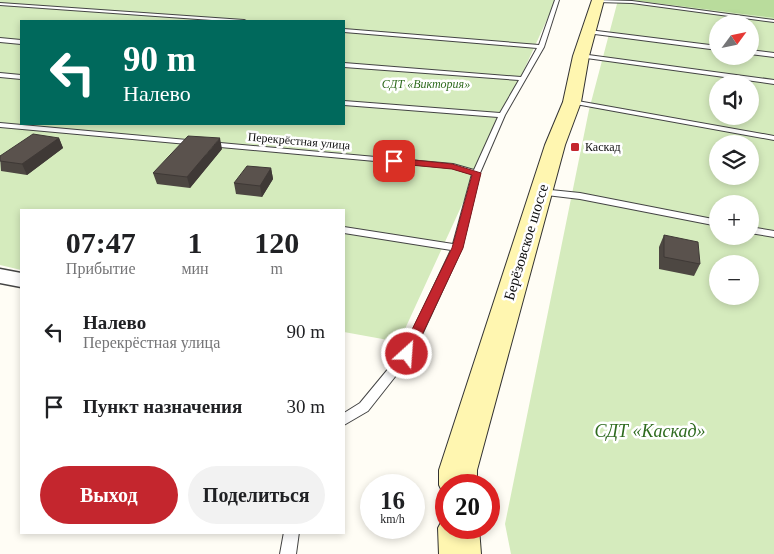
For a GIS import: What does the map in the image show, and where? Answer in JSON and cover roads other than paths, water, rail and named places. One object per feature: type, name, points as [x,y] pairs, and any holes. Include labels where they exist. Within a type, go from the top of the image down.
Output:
[{"type":"street","name":"Берёзовское шоссе","points":[[458,474],[555,145],[572,102],[585,44],[598,0]]},
{"type":"street","points":[[0,276],[20,280]]},
{"type":"street","points":[[459,539],[460,554]]},
{"type":"lane","points":[[345,419],[364,407],[407,354],[458,248],[476,173],[502,115],[541,47],[557,0]]},
{"type":"lane","points":[[598,0],[632,2],[774,21]]},
{"type":"lane","points":[[0,4],[230,20]]},
{"type":"lane","points":[[345,30],[541,47]]},
{"type":"lane","points":[[0,40],[20,42]]},
{"type":"lane","points":[[585,44],[709,48]]},
{"type":"lane","points":[[585,44],[774,82]]},
{"type":"lane","points":[[759,53],[774,55]]},
{"type":"lane","points":[[345,65],[520,78]]},
{"type":"lane","points":[[0,75],[20,77]]},
{"type":"lane","points":[[572,102],[774,138]]},
{"type":"lane","points":[[345,103],[502,115]]},
{"type":"lane","name":"Перекрёстная улица","points":[[0,125],[452,166],[476,173]]},
{"type":"lane","points":[[541,192],[580,196],[709,221]]},
{"type":"lane","points":[[345,230],[458,248]]},
{"type":"lane","points":[[759,232],[774,234]]},
{"type":"lane","points":[[288,554],[292,534]]},
{"type":"place","name":"Каскад","points":[[575,147]]},
{"type":"park label","name":"СДТ «Виктория»","points":[[426,84]]},
{"type":"park label","name":"СДТ «Каскад»","points":[[650,431]]}]
